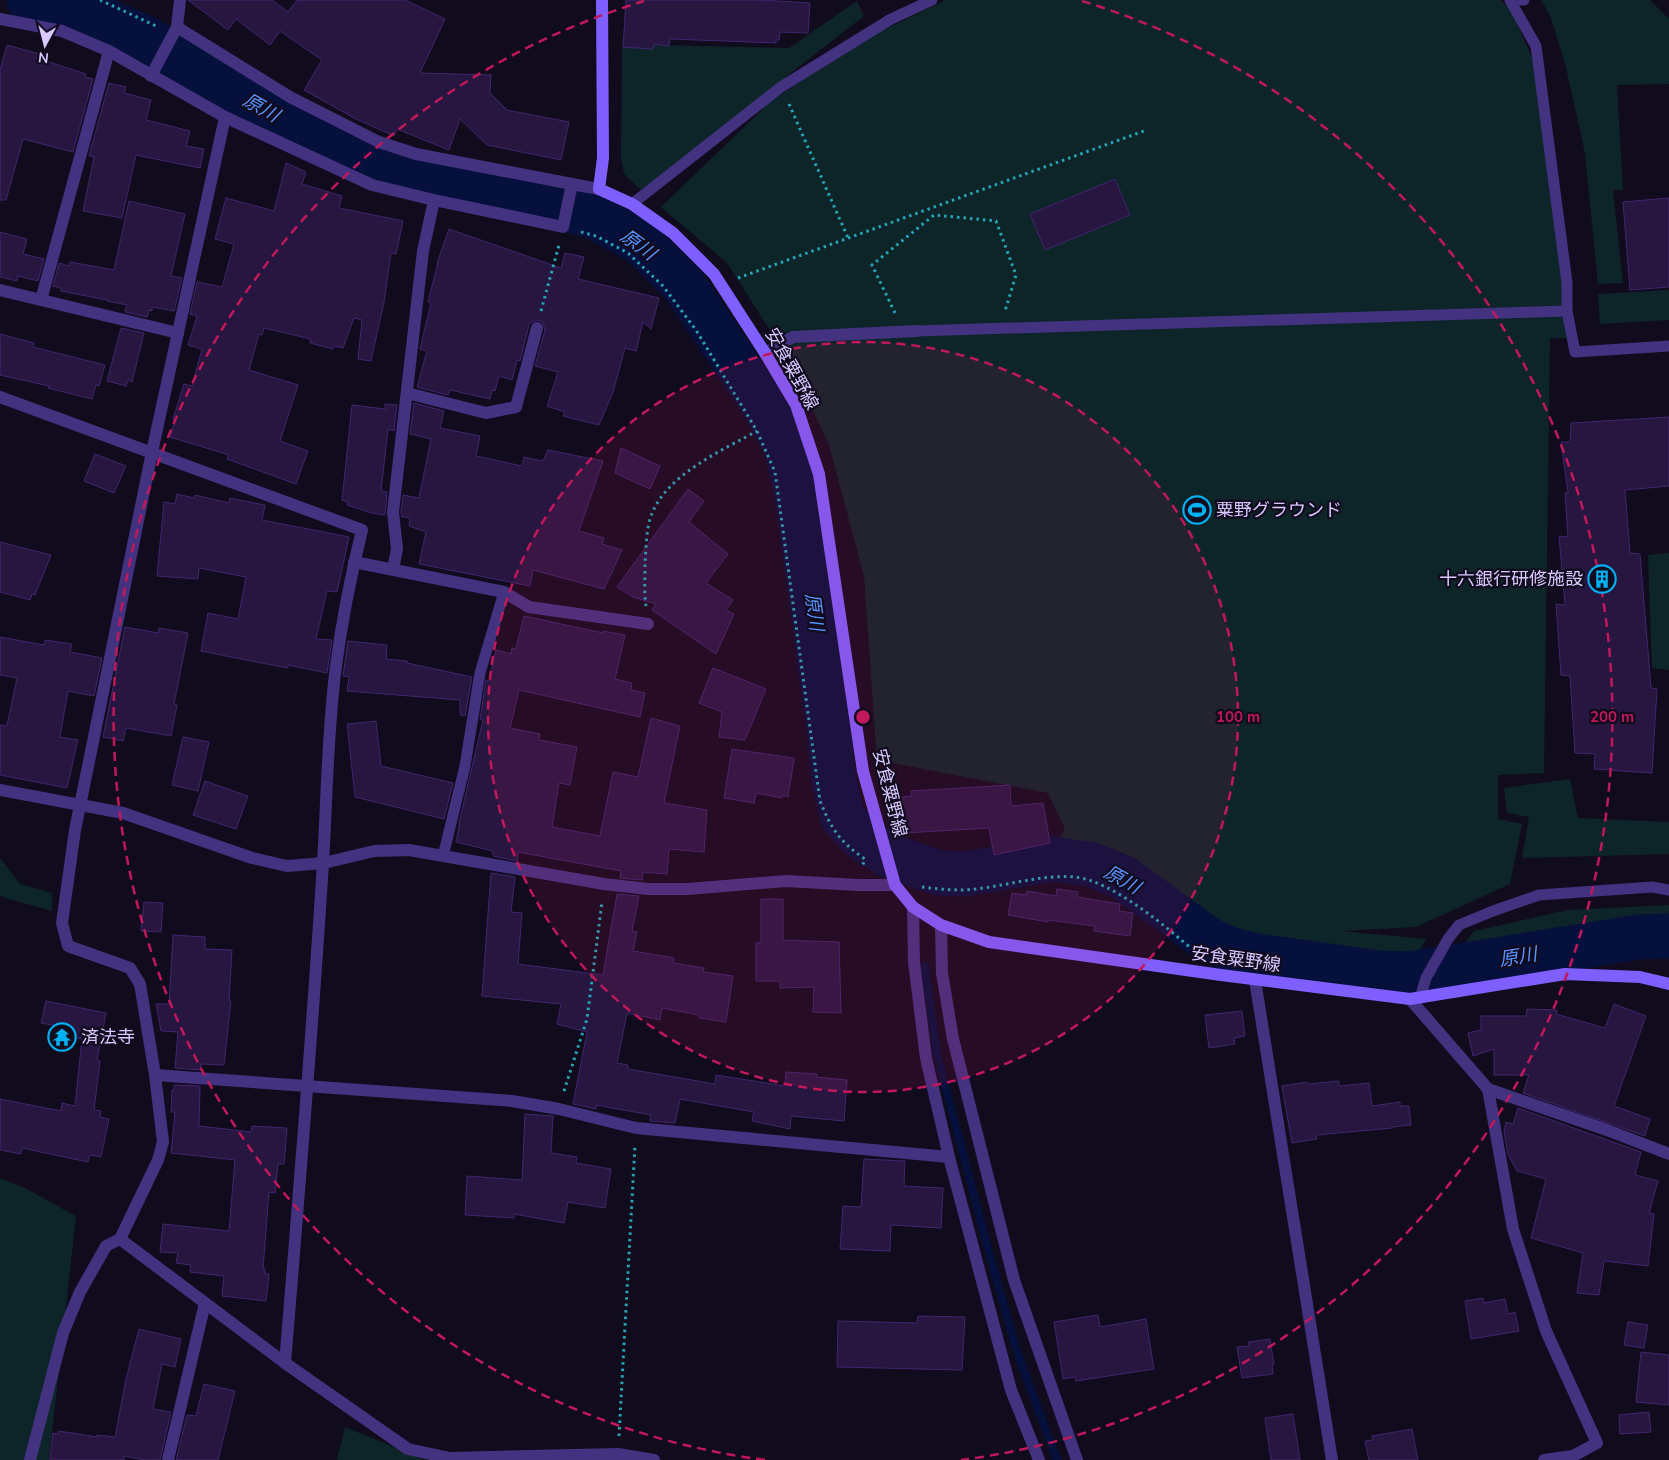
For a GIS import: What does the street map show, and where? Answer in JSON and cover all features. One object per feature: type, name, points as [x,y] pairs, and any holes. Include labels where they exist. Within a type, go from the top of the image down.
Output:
[{"type":"main road","points":[[599,189],[603,158],[602,0]]},
{"type":"main road","name":"安食粟野線","points":[[599,189],[632,204],[673,233],[714,274],[796,405],[819,474],[864,771],[895,885],[913,907],[941,926],[989,942],[1255,980],[1415,999],[1565,974],[1640,977],[1669,984]]},
{"type":"street","points":[[151,76],[174,32],[180,0]]},
{"type":"street","points":[[0,19],[62,31],[109,50],[151,76],[225,117],[372,185],[434,200],[564,224],[571,188]]},
{"type":"street","points":[[174,32],[290,97],[379,142],[416,154],[571,188],[599,189]]},
{"type":"street","points":[[42,300],[109,50]]},
{"type":"street","points":[[30,1460],[67,1325],[80,1292],[106,1246],[120,1238],[158,1160],[162,1142],[155,1075],[140,984],[130,968],[68,946],[62,923],[75,830],[152,452],[225,117]]},
{"type":"street","points":[[393,569],[397,549],[393,512],[423,251],[434,200]]},
{"type":"street","points":[[0,290],[178,333]]},
{"type":"street","points":[[407,392],[486,413],[516,407],[537,328]]},
{"type":"street","points":[[765,353],[793,337],[910,331]]},
{"type":"street","points":[[0,397],[362,530],[344,610],[336,668],[308,1086],[285,1363]]},
{"type":"street","points":[[354,562],[504,592],[529,607],[648,624]]},
{"type":"street","points":[[0,790],[123,812],[252,858],[287,866],[324,863],[374,851],[409,850],[604,884],[648,889],[786,881],[895,885]]},
{"type":"street","points":[[913,907],[914,962],[926,1058],[949,1157],[1011,1390],[1039,1460]]},
{"type":"street","points":[[941,926],[942,973],[952,1039],[1014,1280],[1076,1460]]},
{"type":"street","points":[[1255,980],[1332,1460]]},
{"type":"street","points":[[1415,999],[1488,1089],[1513,1229],[1546,1331],[1597,1442],[1573,1456],[1544,1460]]},
{"type":"street","points":[[155,1075],[512,1101],[558,1108],[636,1128],[949,1157]]},
{"type":"street","points":[[1488,1089],[1592,1124],[1669,1154]]},
{"type":"street","points":[[120,1238],[285,1363],[408,1449],[450,1458],[618,1454],[654,1460]]},
{"type":"street","points":[[168,1460],[205,1303]]},
{"type":"lane","points":[[632,204],[781,87],[891,19],[932,0]]},
{"type":"lane","points":[[1510,0],[1536,46],[1567,283],[1567,311],[1576,352],[1669,346]]},
{"type":"lane","points":[[910,331],[1567,311]]},
{"type":"lane","points":[[443,856],[465,766],[480,673],[504,592]]},
{"type":"lane","points":[[1415,999],[1448,939],[1459,926],[1493,911],[1539,895],[1652,887],[1669,890]]},
{"type":"path","points":[[100,0],[156,26],[174,32]]},
{"type":"path","points":[[781,87],[848,238]]},
{"type":"path","points":[[721,284],[1144,131]]},
{"type":"path","points":[[910,331],[872,265],[934,215],[996,221],[1016,275],[1000,328]]},
{"type":"path","points":[[537,328],[564,224],[596,236],[628,253],[663,286],[696,330],[757,431],[775,472],[820,801],[830,826],[849,848],[865,859],[858,885]]},
{"type":"path","points":[[648,624],[645,598],[646,551],[650,519],[657,503],[673,483],[713,456],[757,431]]},
{"type":"path","points":[[895,885],[965,890],[1056,877],[1077,877],[1103,884],[1165,926],[1221,975]]},
{"type":"path","points":[[558,1108],[587,1019],[604,884]]},
{"type":"path","points":[[618,1454],[636,1128]]},
{"type":"green space","name":"粟野グラウンド","points":[[946,0],[1500,0],[1511,9],[1541,79],[1576,338],[1550,338],[1544,773],[1498,775],[1498,819],[1522,824],[1510,884],[1416,927],[1342,931],[1426,939],[1406,979],[1248,963],[1191,936],[1092,862],[1060,863],[1057,843],[1065,829],[1048,793],[877,760],[864,576],[829,445],[792,365],[727,263],[661,207],[771,101],[862,40]]},
{"type":"green space","points":[[1541,0],[1650,0],[1669,19],[1669,84],[1617,85],[1623,190],[1613,190],[1623,283],[1598,284],[1585,153],[1565,63],[1550,15]]},
{"type":"green space","points":[[857,1],[864,16],[641,190],[624,174],[621,158],[622,44],[789,48]]},
{"type":"green space","points":[[1669,290],[1669,320],[1600,324],[1598,294]]},
{"type":"green space","points":[[1669,553],[1669,670],[1652,668],[1648,555]]},
{"type":"green space","points":[[1570,779],[1578,818],[1669,822],[1669,854],[1522,858],[1529,817],[1507,813],[1504,788]]},
{"type":"green space","points":[[0,858],[20,884],[52,893],[52,911],[2,897],[0,894]]},
{"type":"green space","points":[[1669,905],[1669,959],[1656,956],[1589,957],[1445,972],[1474,931],[1568,910]]},
{"type":"green space","points":[[0,1178],[25,1188],[76,1216],[49,1460],[0,1460]]},
{"type":"green space","points":[[345,1427],[426,1460],[337,1460]]},
{"type":"building","points":[[188,0],[272,0],[288,12],[297,0],[405,0],[445,19],[420,73],[491,75],[490,93],[507,110],[569,122],[561,160],[487,145],[460,119],[449,150],[397,129],[394,136],[354,118],[304,90],[322,60],[280,31],[270,45],[236,19],[228,30]]},
{"type":"building","points":[[626,0],[761,0],[810,3],[808,33],[780,32],[779,40],[776,40],[776,43],[670,39],[669,46],[654,44],[653,49],[623,47]]},
{"type":"building","points":[[7,45],[47,56],[46,61],[86,74],[85,77],[93,79],[73,152],[23,139],[6,200],[0,200],[0,70]]},
{"type":"building","points":[[109,83],[126,87],[124,93],[151,100],[146,120],[190,131],[186,146],[204,149],[200,168],[136,155],[122,218],[83,211],[94,157],[89,156]]},
{"type":"building","points":[[286,163],[306,172],[302,184],[342,196],[339,208],[403,221],[396,254],[391,253],[384,302],[371,361],[358,359],[362,320],[354,318],[343,348],[334,346],[333,349],[310,343],[311,339],[264,328],[262,335],[259,334],[249,370],[298,385],[280,441],[308,451],[296,484],[227,459],[229,455],[170,437],[175,421],[173,419],[184,384],[192,386],[202,349],[188,345],[197,316],[190,314],[197,282],[222,287],[234,244],[215,239],[226,198],[274,211]]},
{"type":"building","points":[[1115,179],[1130,215],[1045,250],[1030,214]]},
{"type":"building","points":[[1669,198],[1669,287],[1630,290],[1623,202]]},
{"type":"building","points":[[129,201],[185,214],[171,276],[182,278],[174,311],[152,307],[152,311],[149,310],[147,317],[125,312],[127,305],[61,291],[61,288],[53,286],[59,263],[69,266],[70,262],[114,270]]},
{"type":"building","points":[[449,229],[561,268],[565,253],[584,257],[578,279],[659,298],[651,329],[643,322],[636,351],[625,348],[613,392],[599,425],[563,416],[565,412],[547,406],[558,372],[535,366],[545,330],[543,323],[539,320],[529,325],[520,361],[517,360],[512,380],[499,376],[495,391],[492,390],[490,399],[450,390],[448,395],[417,387],[427,351],[420,349],[431,303],[428,302],[437,263]]},
{"type":"building","points":[[0,232],[27,239],[23,254],[44,259],[38,281],[18,276],[17,281],[0,277]]},
{"type":"building","points":[[121,328],[144,333],[132,382],[128,380],[126,386],[107,381]]},
{"type":"building","points":[[0,334],[34,343],[33,347],[105,365],[99,386],[96,385],[92,399],[48,388],[49,386],[0,375]]},
{"type":"building","points":[[414,403],[444,411],[440,428],[480,436],[476,456],[522,466],[524,457],[543,461],[548,450],[603,461],[579,531],[604,538],[602,544],[622,550],[604,589],[533,570],[530,586],[419,564],[426,532],[409,526],[410,518],[402,517],[401,512],[403,495],[419,498],[431,439],[410,434]]},
{"type":"building","points":[[385,404],[397,405],[394,431],[388,429],[381,491],[387,492],[385,515],[347,505],[348,502],[342,500],[352,405],[385,409]]},
{"type":"building","name":"十六銀行研修施設","points":[[1669,417],[1669,486],[1625,490],[1630,553],[1640,554],[1651,688],[1657,689],[1652,773],[1594,769],[1595,754],[1575,753],[1570,676],[1561,675],[1556,604],[1565,605],[1559,536],[1568,537],[1565,493],[1568,493],[1561,442],[1570,442],[1571,423]]},
{"type":"building","points":[[621,448],[660,466],[650,489],[615,473]]},
{"type":"building","points":[[95,454],[126,466],[114,493],[84,481]]},
{"type":"building","points":[[688,489],[704,501],[689,522],[728,554],[706,583],[733,600],[726,610],[734,614],[716,654],[652,610],[656,604],[633,597],[617,587]]},
{"type":"building","points":[[177,494],[194,498],[195,495],[229,503],[230,498],[265,505],[262,520],[349,537],[337,592],[327,591],[316,639],[332,640],[327,673],[288,665],[288,668],[201,651],[208,613],[238,619],[246,577],[199,568],[198,579],[157,576],[164,502],[175,504]]},
{"type":"building","points":[[0,542],[51,555],[35,595],[32,594],[30,600],[0,592]]},
{"type":"building","points":[[524,616],[603,633],[603,631],[625,635],[615,679],[632,683],[631,690],[645,693],[640,717],[519,690],[510,728],[540,734],[539,740],[577,747],[570,785],[559,783],[552,827],[600,836],[613,772],[638,777],[651,718],[680,726],[664,803],[707,810],[704,852],[669,849],[667,874],[643,872],[642,880],[620,878],[621,871],[518,852],[517,861],[493,856],[493,851],[456,842],[483,720],[480,719],[486,680],[489,681],[496,650],[511,654],[512,648],[516,649]]},
{"type":"building","points":[[125,627],[158,633],[159,628],[188,633],[174,704],[177,705],[171,736],[126,728],[123,741],[103,737]]},
{"type":"building","points":[[0,637],[44,645],[45,640],[72,644],[70,652],[102,658],[94,696],[68,691],[60,737],[78,740],[67,788],[0,775],[0,725],[7,726],[17,678],[0,675]]},
{"type":"building","points":[[348,641],[387,645],[386,659],[407,661],[407,663],[472,677],[465,716],[460,715],[460,700],[347,691],[349,677],[343,676]]},
{"type":"building","points":[[713,668],[766,689],[745,740],[719,737],[722,712],[699,703]]},
{"type":"building","points":[[376,721],[381,766],[453,783],[444,819],[355,797],[347,724]]},
{"type":"building","points":[[183,737],[209,742],[198,791],[172,785]]},
{"type":"building","points":[[732,749],[793,758],[788,797],[783,795],[782,798],[756,793],[754,803],[724,798]]},
{"type":"building","points":[[205,781],[248,796],[236,829],[193,815]]},
{"type":"building","points":[[1010,785],[1011,806],[1043,803],[1050,843],[994,855],[989,828],[904,833],[902,797],[911,796],[911,791]]},
{"type":"building","points":[[491,873],[515,877],[511,912],[522,913],[518,964],[603,975],[617,894],[639,896],[632,931],[637,932],[633,951],[674,958],[673,963],[704,968],[703,972],[733,976],[726,1022],[699,1018],[699,1015],[662,1008],[660,1020],[627,1013],[617,1063],[628,1065],[628,1069],[715,1084],[716,1075],[785,1086],[786,1072],[817,1074],[816,1077],[847,1080],[844,1121],[791,1116],[790,1129],[752,1121],[754,1112],[680,1099],[675,1123],[650,1121],[651,1115],[596,1105],[596,1109],[573,1104],[587,1032],[557,1024],[561,1004],[482,996]]},
{"type":"building","points":[[1057,889],[1078,892],[1077,897],[1120,904],[1119,911],[1133,913],[1130,936],[1094,931],[1095,926],[1048,920],[1048,922],[1008,915],[1012,893],[1026,895],[1027,891],[1056,896]]},
{"type":"building","points":[[761,899],[783,899],[783,940],[839,942],[841,1013],[813,1012],[814,987],[780,988],[780,981],[756,981],[756,943],[761,943]]},
{"type":"building","points":[[144,902],[163,903],[161,932],[141,931]]},
{"type":"building","points":[[173,935],[205,937],[205,949],[232,950],[229,1001],[231,1001],[224,1065],[201,1064],[201,1070],[175,1068],[178,1032],[161,1031],[156,1004],[169,1004]]},
{"type":"building","points":[[46,1001],[106,1013],[97,1060],[100,1061],[94,1110],[101,1111],[100,1117],[109,1119],[101,1157],[90,1155],[88,1162],[22,1148],[21,1154],[0,1150],[0,1099],[61,1111],[62,1103],[75,1106],[82,1039],[56,1034],[58,1026],[41,1023]]},
{"type":"building","points":[[1614,1004],[1646,1016],[1614,1106],[1650,1119],[1645,1136],[1523,1093],[1529,1075],[1494,1075],[1494,1049],[1473,1056],[1468,1033],[1481,1030],[1481,1016],[1526,1016],[1527,1009],[1557,1010],[1556,1014],[1605,1028]]},
{"type":"building","points":[[1242,1011],[1245,1036],[1234,1038],[1235,1044],[1209,1048],[1205,1015]]},
{"type":"building","points":[[1339,1081],[1339,1086],[1369,1083],[1372,1106],[1400,1102],[1400,1106],[1409,1106],[1411,1125],[1316,1135],[1317,1139],[1292,1143],[1282,1086],[1307,1082],[1308,1084]]},
{"type":"building","points":[[174,1085],[200,1086],[199,1126],[251,1132],[252,1126],[287,1128],[284,1164],[278,1164],[275,1193],[269,1192],[263,1269],[265,1269],[265,1274],[269,1274],[266,1301],[222,1296],[224,1276],[190,1272],[191,1265],[176,1263],[178,1253],[160,1252],[163,1224],[229,1231],[235,1160],[171,1153],[175,1112],[171,1112]]},
{"type":"building","points":[[1518,1108],[1641,1152],[1635,1175],[1658,1181],[1649,1213],[1654,1214],[1648,1266],[1604,1261],[1599,1295],[1577,1293],[1583,1253],[1531,1238],[1546,1179],[1517,1171],[1508,1154],[1504,1131],[1506,1122],[1513,1124]]},
{"type":"building","points":[[525,1114],[553,1116],[551,1153],[577,1157],[576,1163],[611,1169],[605,1208],[568,1202],[564,1223],[514,1214],[514,1218],[465,1215],[467,1176],[522,1180]]},
{"type":"building","points":[[864,1159],[905,1161],[904,1186],[943,1188],[941,1228],[891,1225],[890,1251],[840,1249],[843,1206],[861,1207]]},
{"type":"building","points":[[1483,1298],[1484,1303],[1505,1299],[1508,1314],[1515,1312],[1519,1331],[1471,1339],[1465,1301]]},
{"type":"building","points":[[1098,1315],[1100,1327],[1146,1319],[1154,1369],[1076,1381],[1075,1377],[1063,1379],[1054,1322]]},
{"type":"building","points":[[918,1316],[965,1317],[962,1370],[837,1367],[838,1321],[917,1323]]},
{"type":"building","points":[[1628,1322],[1648,1325],[1644,1348],[1624,1345]]},
{"type":"building","points":[[139,1329],[181,1339],[175,1367],[162,1364],[153,1409],[171,1412],[160,1460],[145,1460],[124,1456],[124,1460],[50,1460],[53,1433],[58,1434],[59,1431],[97,1437],[97,1435],[115,1437],[126,1379]]},
{"type":"building","points":[[1270,1339],[1274,1365],[1272,1365],[1273,1374],[1242,1378],[1237,1347],[1249,1346],[1248,1342]]},
{"type":"building","points":[[1641,1352],[1669,1355],[1669,1405],[1636,1402]]},
{"type":"building","points":[[204,1384],[235,1391],[218,1460],[176,1460],[187,1415],[196,1416]]},
{"type":"building","points":[[1649,1412],[1651,1432],[1620,1434],[1619,1415]]},
{"type":"building","points":[[1293,1414],[1300,1460],[1271,1460],[1265,1418]]},
{"type":"building","points":[[1412,1429],[1418,1460],[1369,1460],[1365,1441],[1373,1440],[1372,1436]]},
{"type":"waterway","name":"原川","points":[[29,0],[44,1],[86,11],[147,39],[270,114],[403,173],[529,199],[595,217],[640,242],[683,284],[764,405],[786,447],[797,494],[829,728],[833,777],[843,818],[864,840],[890,856],[939,873],[966,874],[1053,859],[1093,865],[1124,878],[1206,938],[1229,949],[1258,956],[1379,973],[1409,974],[1639,937],[1669,936]]},
{"type":"waterway","points":[[925,966],[937,1054],[988,1249],[1017,1352],[1057,1460]]},
{"type":"place","name":"粟野グラウンド","points":[[1197,510]]},
{"type":"place","name":"十六銀行研修施設","points":[[1602,579]]},
{"type":"place","name":"済法寺","points":[[62,1037]]}]
